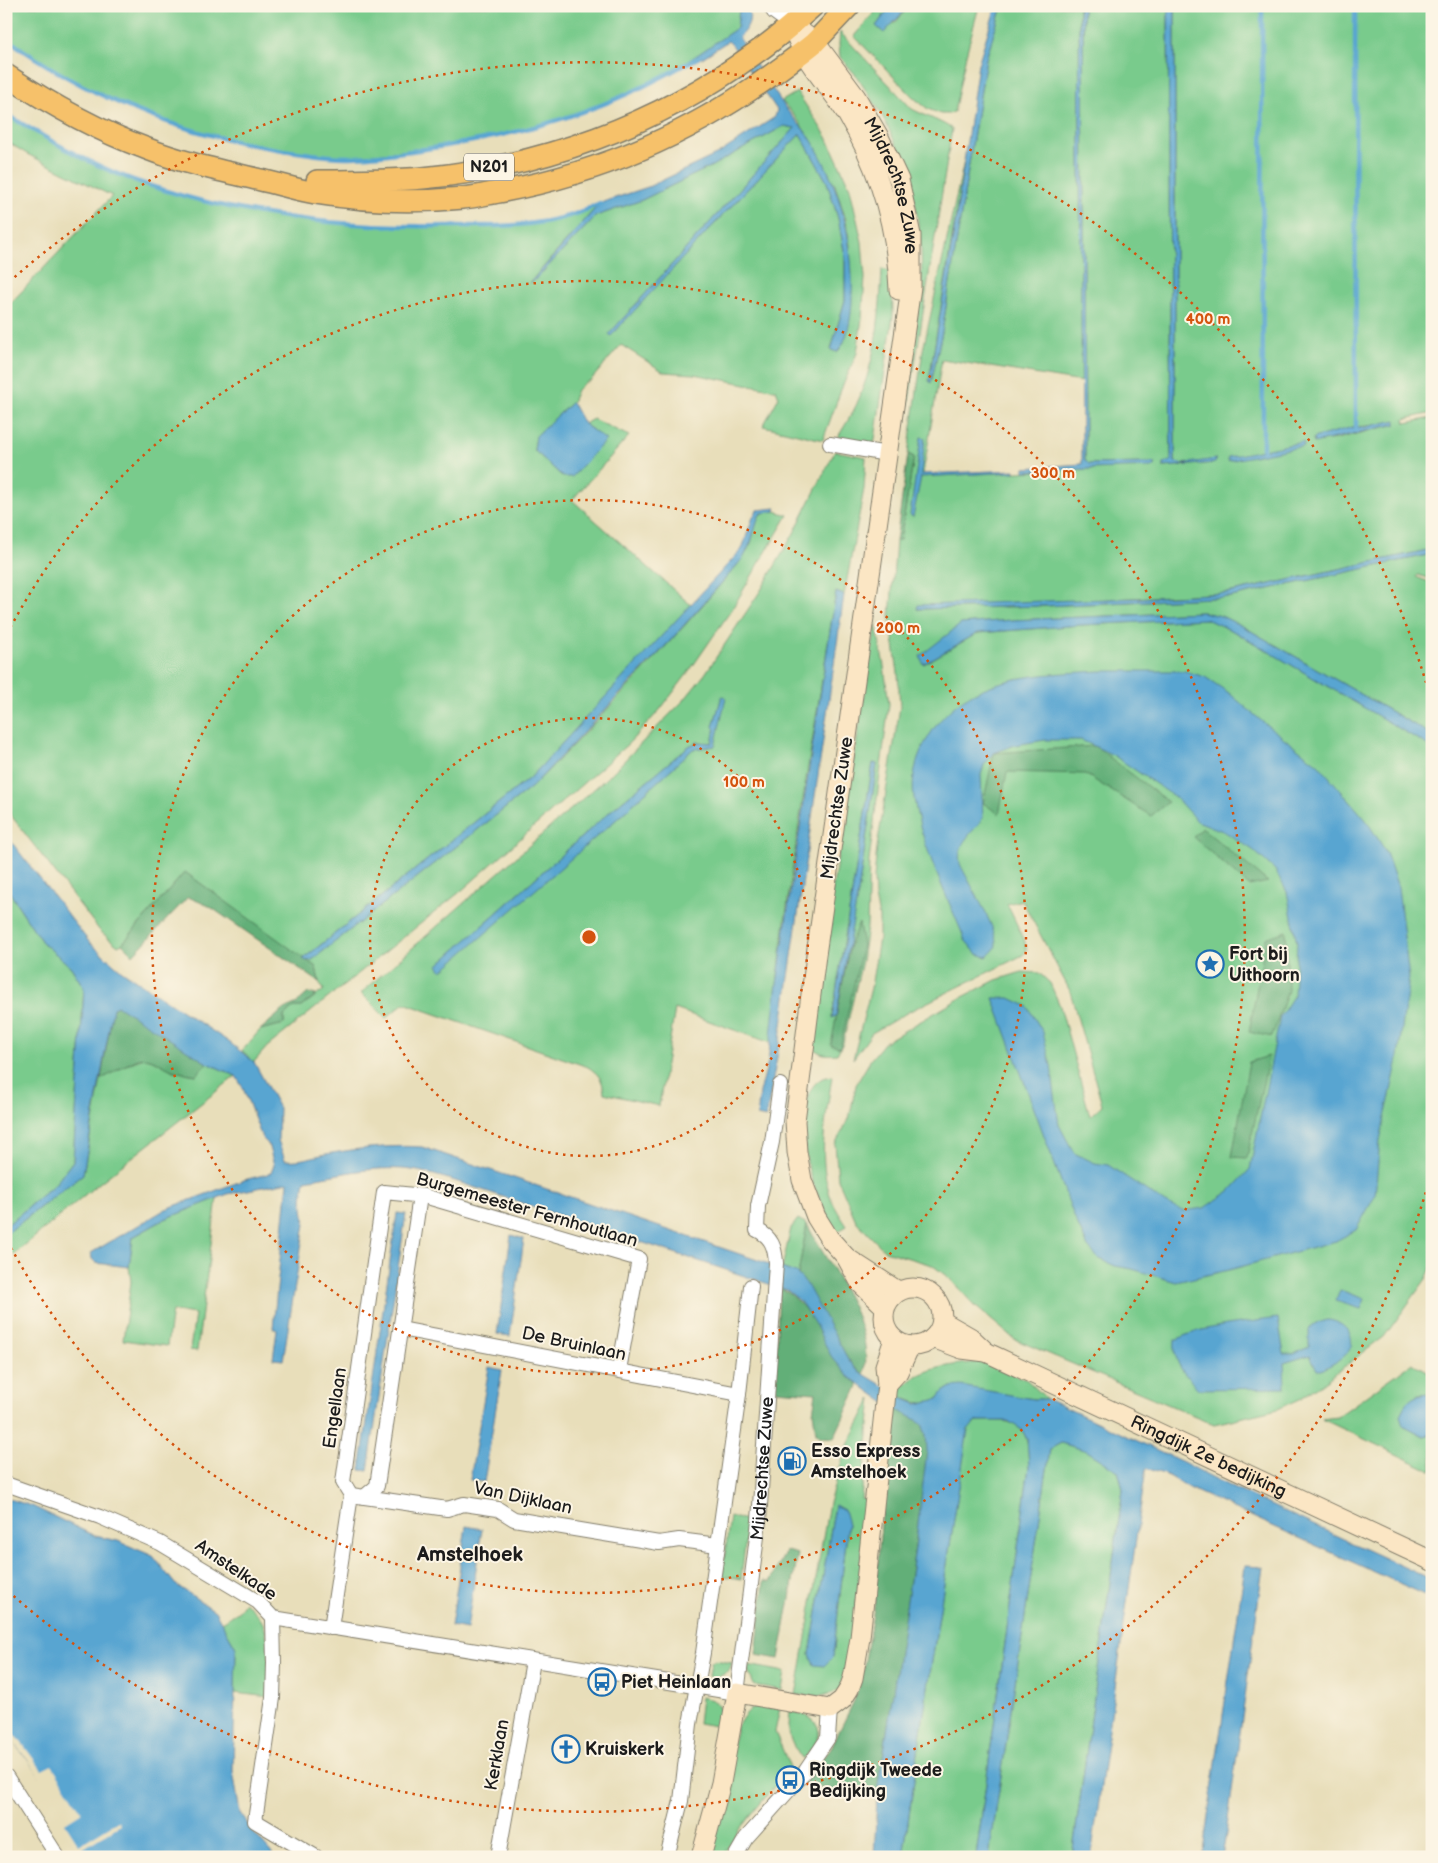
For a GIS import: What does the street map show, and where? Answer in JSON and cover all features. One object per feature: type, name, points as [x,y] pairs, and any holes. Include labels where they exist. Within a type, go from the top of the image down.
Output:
[{"type":"main road","name":"N201","points":[[262,180],[345,182],[424,178],[527,159],[607,133],[654,114],[693,93],[747,59],[792,25],[813,6]]},
{"type":"main road","name":"N201","points":[[6,75],[66,112],[104,131],[145,148],[224,172],[316,193],[383,199],[465,198],[551,180],[607,163],[647,147],[686,128],[762,82],[809,47],[849,6]]},
{"type":"street","points":[[770,6],[774,12],[792,25]]},
{"type":"street","name":"Mijdrechtse Zuwe","points":[[792,25],[809,47],[856,97],[878,136],[899,180],[911,235],[911,287],[816,954],[795,1122],[797,1152],[802,1180],[822,1228],[846,1257],[861,1284],[885,1307]]},
{"type":"street","points":[[830,444],[887,454]]},
{"type":"street","name":"Mijdrechtse Zuwe","points":[[701,1857],[720,1783],[737,1693],[759,1520],[776,1263],[772,1243],[764,1233],[757,1230],[758,1206],[772,1142],[780,1085]]},
{"type":"street","name":"Burgemeester Fernhoutlaan","points":[[384,1192],[420,1196],[639,1259],[619,1370]]},
{"type":"street","name":"Engellaan","points":[[358,1496],[343,1482],[384,1192]]},
{"type":"street","name":"Engellaan","points":[[358,1496],[377,1486],[420,1196]]},
{"type":"street","name":"Mijdrechtse Zuwe","points":[[846,1257],[898,1291]]},
{"type":"street","name":"Mijdrechtse Zuwe","points":[[667,1857],[681,1801],[690,1724],[739,1394],[751,1286]]},
{"type":"street","points":[[908,1287],[919,1288],[929,1292],[937,1300],[941,1310],[942,1321],[933,1338],[918,1346],[902,1343],[888,1333],[883,1316],[885,1307],[890,1298],[898,1291],[908,1287]]},
{"type":"street","name":"Ringdijk 2e bedijking","points":[[942,1321],[970,1337],[986,1352]]},
{"type":"street","name":"De Bruinlaan","points":[[401,1329],[739,1394]]},
{"type":"street","name":"Ringdijk 2e bedijking","points":[[933,1338],[962,1349],[986,1352],[1432,1561]]},
{"type":"street","points":[[274,1618],[830,1709],[842,1700],[853,1678],[860,1638],[883,1407],[887,1384],[898,1372],[902,1343]]},
{"type":"street","name":"Amstelkade","points":[[6,1484],[100,1517],[160,1543],[258,1602],[274,1618],[273,1698],[255,1821],[316,1857]]},
{"type":"street","name":"Engellaan","points":[[332,1628],[358,1496]]},
{"type":"street","name":"Van Dijklaan","points":[[358,1496],[447,1509],[464,1504],[498,1509],[514,1520],[659,1543],[679,1540],[718,1545]]},
{"type":"street","name":"Kerklaan","points":[[498,1857],[533,1661]]},
{"type":"street","points":[[735,1857],[746,1838],[805,1772],[828,1738],[830,1709]]},
{"type":"street","points":[[6,1776],[58,1857]]},
{"type":"green space","points":[[6,6],[736,6],[739,10],[737,28],[699,57],[660,78],[591,109],[514,133],[459,144],[350,157],[309,154],[250,145],[198,133],[145,115],[58,72],[6,38]]},
{"type":"green space","points":[[880,6],[891,6],[876,26],[895,23],[909,6],[979,6],[954,112],[941,114],[928,109],[914,98],[854,36]]},
{"type":"green space","points":[[1002,6],[1079,6],[1082,382],[942,359],[923,474],[925,476],[1154,466],[1154,463],[1089,464],[1085,460],[1083,6],[1168,6],[1171,462],[1163,463],[1163,467],[1214,463],[1216,460],[1183,464],[1175,462],[1175,6],[1432,6],[1432,413],[1405,419],[1406,423],[1432,418],[1432,549],[1228,593],[917,609],[1044,606],[1231,597],[1432,554],[1432,579],[1418,575],[1416,577],[1432,583],[1432,735],[1244,627],[1221,616],[1202,612],[1011,620],[961,624],[924,664],[978,633],[1081,625],[1206,619],[1237,633],[1430,746],[1432,755],[1432,1266],[1426,1279],[1384,1337],[1321,1384],[1300,1399],[1278,1409],[1214,1424],[1014,1339],[975,1306],[949,1278],[932,1265],[885,1251],[856,1221],[838,1179],[835,1144],[849,1119],[856,1085],[871,1059],[885,1042],[957,1000],[996,980],[1022,972],[1039,973],[1050,983],[1060,1006],[1090,1116],[1102,1105],[1070,991],[1022,900],[1007,904],[1024,939],[1027,950],[1023,955],[910,1011],[872,1033],[853,1059],[871,988],[879,938],[879,917],[874,879],[877,847],[900,707],[898,673],[890,617],[896,541],[900,539],[914,457],[908,454],[923,350],[965,156],[929,381],[931,383],[942,332],[986,59]],"holes":[[[1396,424],[1337,439],[1313,442],[1353,427]]]},
{"type":"green space","points":[[840,32],[912,109],[952,129],[908,408],[904,407],[922,283],[921,247],[915,200],[901,155],[881,113],[855,74],[840,57]]},
{"type":"green space","points":[[797,92],[827,137],[850,188],[862,242],[865,278],[857,353],[823,440],[763,426],[779,397],[776,390],[694,374],[664,372],[621,345],[591,380],[584,383],[577,390],[572,402],[536,436],[534,450],[563,477],[593,430],[584,424],[593,419],[629,436],[572,500],[691,605],[532,776],[303,959],[185,872],[122,944],[118,946],[100,931],[6,809],[6,308],[112,196],[27,154],[6,141],[6,114],[83,158],[131,179],[207,202],[285,217],[364,225],[509,225],[556,219],[576,214],[600,203],[531,281],[534,281],[596,216],[642,200],[710,167],[784,126],[795,128],[609,334],[611,335],[800,134],[827,182],[838,218],[845,256],[845,300],[831,349],[834,351],[840,349],[847,333],[850,246],[846,220],[835,185],[800,123],[782,101]]},
{"type":"green space","points":[[882,269],[892,272],[893,316],[874,446],[838,437],[856,405],[871,363],[879,316]]},
{"type":"green space","points":[[835,451],[866,457],[864,489],[844,595],[836,592],[800,817],[771,1043],[675,1009],[659,1106],[604,1093],[600,1078],[588,1067],[404,1003],[386,1018],[361,993],[611,774],[684,700],[705,674],[761,590],[794,533]],"holes":[[[722,696],[715,746],[693,749],[618,818],[438,965],[614,808],[689,746],[698,742],[712,743],[715,729],[713,727]]]},
{"type":"green space","points":[[908,454],[914,457],[900,540],[896,541]]},
{"type":"green space","points":[[775,511],[788,515],[732,609],[659,711],[629,743],[460,892],[267,1047],[254,1062],[242,1051],[260,1030],[284,1024],[284,1016],[294,1007],[301,1007],[324,990],[319,982],[316,967],[307,961],[312,960],[532,787],[635,680],[737,566],[751,543],[755,524],[760,515],[765,512]]},
{"type":"green space","points":[[876,624],[889,704],[869,861],[867,927],[862,961],[843,1043],[837,1054],[823,1054],[812,1046],[817,983]],"holes":[[[873,763],[877,764],[858,893],[832,1017]]]},
{"type":"green space","points":[[1095,746],[1168,802],[1151,816],[1085,774],[1007,772],[999,814],[983,803],[994,753]]},
{"type":"green space","points":[[1202,828],[1268,882],[1249,886],[1193,837]]},
{"type":"green space","points":[[185,872],[316,967],[319,982],[209,906],[188,897],[133,955],[122,944]]},
{"type":"green space","points":[[6,887],[42,942],[71,967],[84,988],[73,1161],[56,1183],[6,1226]]},
{"type":"green space","points":[[859,923],[863,945],[840,1048],[831,1045],[850,944]]},
{"type":"green space","points":[[1286,931],[1288,990],[1272,1037],[1249,1032],[1266,938]]},
{"type":"green space","points":[[308,993],[316,995],[301,1007],[294,1007],[284,1016],[284,1024],[260,1030],[284,1009],[297,1003]]},
{"type":"green space","points":[[118,1006],[207,1063],[196,1075],[175,1071],[146,1058],[131,1062],[101,1079],[113,1008]]},
{"type":"green space","points":[[1269,1056],[1247,1158],[1232,1157],[1249,1062]]},
{"type":"green space","points":[[146,1058],[159,1062],[173,1071],[196,1075],[207,1063],[236,1076],[93,1188],[6,1261],[6,1234],[83,1174],[101,1079],[128,1064]]},
{"type":"green space","points":[[832,1076],[824,1132],[824,1161],[831,1198],[847,1226],[837,1232],[816,1192],[808,1167],[804,1141],[804,1113],[811,1089],[818,1081]]},
{"type":"green space","points":[[217,1198],[197,1351],[190,1350],[195,1314],[172,1311],[167,1346],[123,1340],[131,1282],[129,1267],[133,1237],[165,1219]]},
{"type":"green space","points":[[798,1219],[807,1224],[798,1275],[782,1268],[791,1228]]},
{"type":"green space","points":[[807,1224],[848,1296],[857,1316],[866,1355],[864,1374],[857,1370],[848,1359],[798,1275]]},
{"type":"green space","points":[[779,1288],[789,1293],[808,1313],[827,1340],[848,1376],[859,1384],[834,1438],[821,1437],[816,1433],[813,1412],[816,1393],[775,1390]]},
{"type":"green space","points":[[987,1362],[1027,1380],[1047,1399],[1033,1399],[951,1387],[943,1392],[938,1399],[926,1402],[913,1402],[898,1394],[905,1385],[925,1372],[951,1365]]},
{"type":"green space","points":[[1412,1363],[1432,1374],[1432,1393],[1418,1394],[1403,1425],[1424,1436],[1432,1434],[1432,1471],[1322,1419],[1337,1417]]},
{"type":"green space","points":[[872,1398],[861,1499],[868,1500],[852,1639],[840,1690],[822,1696],[796,1695],[829,1503],[845,1451]],"holes":[[[835,1505],[848,1524],[833,1657],[824,1666],[810,1654]]]},
{"type":"green space","points":[[891,1407],[904,1412],[921,1423],[926,1436],[927,1459],[877,1797],[799,1784],[831,1748],[854,1701],[863,1671],[874,1608]]},
{"type":"green space","points":[[978,1421],[999,1421],[1018,1426],[1023,1431],[1027,1441],[1029,1466],[976,1857],[903,1857],[968,1428]]},
{"type":"green space","points":[[1061,1443],[1087,1450],[1118,1471],[1123,1489],[1072,1857],[989,1857],[1050,1449]]},
{"type":"green space","points":[[730,1517],[748,1520],[741,1579],[722,1576]]},
{"type":"green space","points":[[786,1551],[798,1554],[779,1659],[756,1655],[764,1581],[770,1582]]},
{"type":"green space","points":[[245,1602],[261,1619],[266,1633],[269,1697],[235,1693],[236,1648],[221,1622],[238,1612]]},
{"type":"green space","points":[[715,1660],[732,1663],[729,1671],[715,1679],[709,1676],[711,1663]]},
{"type":"green space","points":[[748,1665],[785,1672],[782,1690],[754,1685],[748,1671]]},
{"type":"green space","points":[[701,1697],[713,1700],[721,1710],[721,1727],[698,1723]]},
{"type":"green space","points":[[767,1705],[780,1708],[775,1732],[790,1767],[738,1831],[722,1857],[706,1857],[737,1727],[748,1712]]},
{"type":"green space","points":[[790,1711],[810,1718],[819,1729],[816,1743],[802,1759],[790,1737]]},
{"type":"water","points":[[735,6],[747,6],[750,15],[747,27],[739,37],[787,110],[811,139],[830,177],[844,216],[851,256],[852,304],[847,335],[837,352],[831,350],[845,300],[845,256],[838,218],[827,182],[800,134],[611,336],[609,334],[795,128],[784,126],[710,167],[642,200],[596,216],[530,283],[600,203],[648,187],[718,154],[775,117],[777,110],[728,41],[702,58],[688,61],[737,28],[739,10]]},
{"type":"water","points":[[891,6],[909,6],[884,33],[876,26]]},
{"type":"water","points":[[996,6],[1002,6],[986,59],[942,332],[931,383],[929,381],[955,225],[978,64]]},
{"type":"water","points":[[1079,6],[1083,6],[1085,460],[1089,464],[1154,463],[1154,467],[1024,471],[1024,468],[1082,464]]},
{"type":"water","points":[[1168,6],[1175,6],[1175,462],[1183,464],[1216,459],[1215,463],[1163,467],[1163,463],[1171,461]]},
{"type":"water","points":[[572,402],[584,424],[606,440],[572,477],[563,477],[534,450],[536,436]]},
{"type":"water","points":[[1396,420],[1396,424],[1314,443],[1313,438],[1353,427],[1361,428]]},
{"type":"water","points":[[921,437],[925,438],[921,474],[1015,470],[1015,472],[921,477],[913,517],[910,515]]},
{"type":"water","points":[[1303,442],[1304,446],[1228,461],[1228,457]]},
{"type":"water","points":[[776,508],[775,511],[762,513],[759,516],[744,557],[733,570],[670,641],[532,787],[312,960],[307,961],[303,959],[532,776],[742,549],[757,510]]},
{"type":"water","points":[[1432,549],[1432,554],[1231,597],[1044,606],[917,609],[918,605],[1141,598],[1228,593]]},
{"type":"water","points":[[836,592],[844,595],[779,1046],[766,1118],[757,1116],[760,1092],[768,1062],[776,991]]},
{"type":"water","points":[[1202,612],[1221,616],[1244,627],[1432,735],[1432,755],[1429,746],[1237,633],[1206,619],[1081,625],[978,633],[923,664],[920,656],[961,624],[1011,620]]},
{"type":"water","points":[[1101,671],[1185,671],[1205,677],[1229,693],[1264,723],[1318,764],[1366,820],[1385,850],[1398,887],[1409,978],[1397,1064],[1380,1140],[1375,1196],[1356,1230],[1336,1241],[1229,1270],[1176,1282],[1115,1266],[1098,1258],[1088,1247],[1075,1219],[993,998],[1010,998],[1027,1006],[1043,1032],[1051,1066],[1059,1125],[1074,1153],[1095,1163],[1108,1165],[1165,1203],[1183,1211],[1204,1208],[1230,1191],[1250,1169],[1280,1017],[1294,995],[1297,943],[1287,892],[1275,870],[1253,850],[1225,832],[1197,821],[1175,797],[1113,755],[1081,740],[1045,740],[1015,745],[994,753],[984,765],[981,775],[983,818],[966,839],[960,850],[959,857],[960,864],[992,927],[996,946],[987,957],[977,954],[965,940],[928,852],[917,816],[913,791],[914,776],[919,756],[925,743],[940,720],[958,703],[979,691],[1025,677]]},
{"type":"water","points":[[722,696],[726,697],[715,746],[693,749],[618,818],[442,971],[438,965],[614,808],[689,746],[698,742],[712,743],[715,729],[713,727]]},
{"type":"water","points":[[873,763],[877,764],[858,893],[836,1016],[832,1018]]},
{"type":"water","points":[[6,835],[90,943],[122,971],[229,1042],[254,1062],[279,1108],[278,1140],[285,1160],[303,1159],[366,1148],[422,1147],[796,1273],[806,1283],[848,1359],[857,1370],[907,1400],[917,1404],[938,1399],[943,1392],[951,1387],[961,1386],[1033,1399],[1047,1399],[1432,1580],[1432,1598],[1193,1490],[1169,1476],[1146,1468],[1091,1857],[1072,1857],[1123,1489],[1118,1471],[1087,1451],[1061,1443],[1050,1449],[989,1857],[976,1857],[1029,1466],[1027,1439],[1022,1430],[1008,1421],[978,1421],[968,1429],[903,1857],[874,1857],[877,1797],[915,1548],[927,1451],[926,1435],[922,1424],[891,1407],[848,1376],[831,1356],[816,1326],[800,1301],[787,1290],[452,1180],[404,1169],[375,1169],[305,1180],[302,1199],[305,1224],[283,1360],[273,1359],[277,1330],[273,1328],[288,1182],[228,1194],[165,1219],[133,1237],[129,1267],[96,1263],[92,1259],[91,1253],[166,1209],[244,1180],[271,1173],[274,1165],[268,1144],[262,1138],[243,1088],[236,1076],[207,1063],[118,1006],[113,1008],[83,1174],[6,1234],[6,1226],[56,1183],[73,1161],[84,988],[71,967],[42,942],[6,887]]},
{"type":"water","points":[[397,1213],[406,1214],[368,1471],[360,1470]]},
{"type":"water","points":[[511,1235],[524,1239],[510,1336],[497,1334]]},
{"type":"water","points":[[1340,1290],[1365,1299],[1361,1309],[1336,1301]]},
{"type":"water","points":[[1278,1318],[1284,1354],[1294,1354],[1309,1347],[1309,1328],[1327,1320],[1344,1326],[1352,1341],[1351,1347],[1343,1357],[1322,1370],[1317,1370],[1310,1355],[1284,1363],[1285,1388],[1198,1389],[1180,1368],[1176,1356],[1175,1340],[1199,1331],[1225,1325]]},
{"type":"water","points":[[489,1367],[502,1370],[484,1482],[470,1480]]},
{"type":"water","points":[[1432,1393],[1432,1434],[1424,1436],[1403,1425],[1400,1415],[1408,1401],[1412,1398],[1420,1394]]},
{"type":"water","points":[[6,1498],[32,1506],[95,1536],[118,1541],[153,1556],[175,1584],[215,1611],[236,1648],[233,1771],[240,1813],[275,1857],[81,1857],[58,1821],[73,1810],[50,1773],[41,1778],[6,1735]]},
{"type":"water","points":[[835,1505],[844,1510],[848,1524],[833,1657],[824,1666],[814,1665],[810,1654]]},
{"type":"water","points":[[466,1526],[482,1529],[467,1629],[451,1626]]},
{"type":"water","points":[[1245,1566],[1263,1567],[1226,1834],[1222,1857],[1202,1857]]},
{"type":"pier","points":[[6,1727],[21,1742],[42,1770],[52,1765],[82,1812],[65,1823],[79,1845],[118,1821],[120,1825],[82,1849],[87,1857],[80,1857],[56,1820],[70,1809],[49,1776],[41,1781],[39,1780],[40,1778],[25,1756],[6,1735]]},
{"type":"waterway","points":[[1262,6],[1263,450]]},
{"type":"waterway","points":[[1355,6],[1356,431]]},
{"type":"waterway","points":[[6,38],[70,79],[103,96],[173,124],[209,135],[246,143],[308,154],[342,157],[360,157],[447,146],[530,128],[604,104],[646,85],[699,57]]},
{"type":"waterway","points":[[6,114],[83,158],[131,179],[207,202],[285,217],[364,225],[509,225],[556,219],[576,214],[600,203]]},
{"type":"place","name":"Fort bij Uithoorn","points":[[1210,964]]},
{"type":"place","name":"Esso Express Amstelhoek","points":[[792,1461]]},
{"type":"place","name":"Piet Heinlaan","points":[[602,1682]]},
{"type":"place","name":"Kruiskerk","points":[[566,1749]]},
{"type":"place","name":"Ringdijk Tweede Bedijking","points":[[790,1780]]},
{"type":"district","name":"Amstelhoek","points":[[470,1555]]}]
